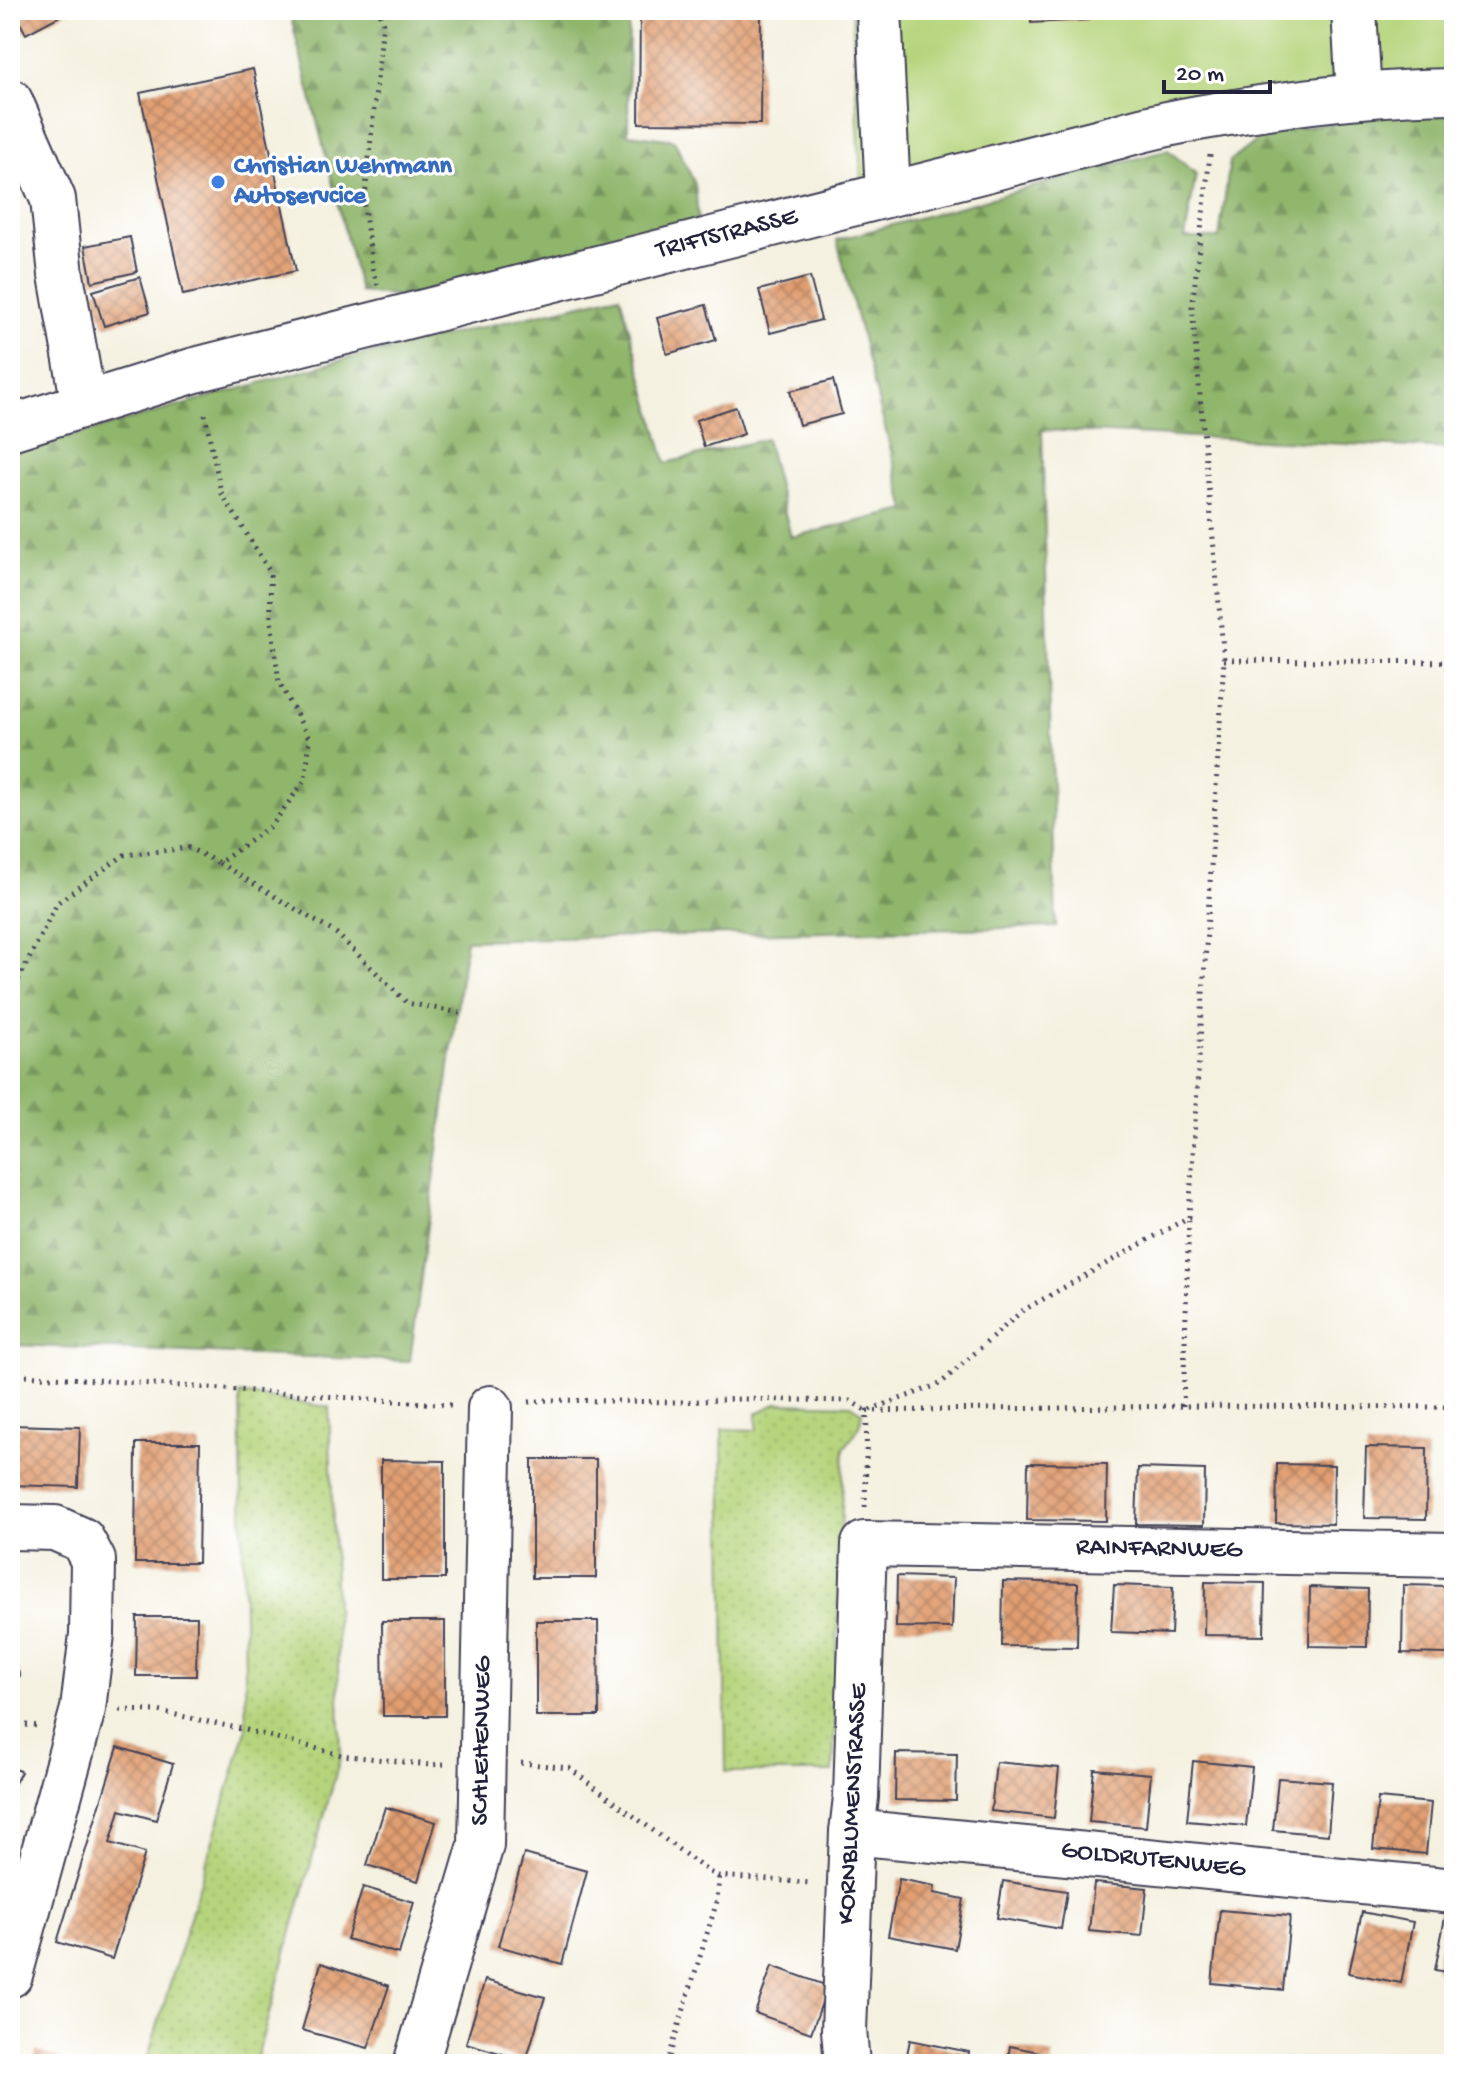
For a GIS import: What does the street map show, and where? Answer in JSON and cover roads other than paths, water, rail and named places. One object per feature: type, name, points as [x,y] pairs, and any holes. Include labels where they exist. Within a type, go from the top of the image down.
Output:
[{"type":"street","points":[[879,10],[888,194]]},
{"type":"street","points":[[1354,10],[1359,96]]},
{"type":"street","name":"TRIFTSTRASSE","points":[[10,428],[195,370],[1156,125],[1303,100],[1454,91]]},
{"type":"street","points":[[10,101],[53,199],[61,275],[84,405]]},
{"type":"street","name":"SCHLEHENWEG","points":[[416,2064],[481,1845],[490,1408]]},
{"type":"street","points":[[10,1527],[55,1528],[82,1540],[93,1560],[92,1634],[83,1709],[10,1975]]},
{"type":"street","name":"RAINFARNWEG","points":[[864,1544],[1454,1555]]},
{"type":"street","name":"KORNBLUMENSTRASSE","points":[[847,2064],[844,2030],[856,1797],[864,1544]]},
{"type":"street","name":"GOLDRUTENWEG","points":[[852,1832],[1454,1891]]},
{"type":"place","name":"Christian Wehrmann Autoservcice","points":[[218,182]]}]
